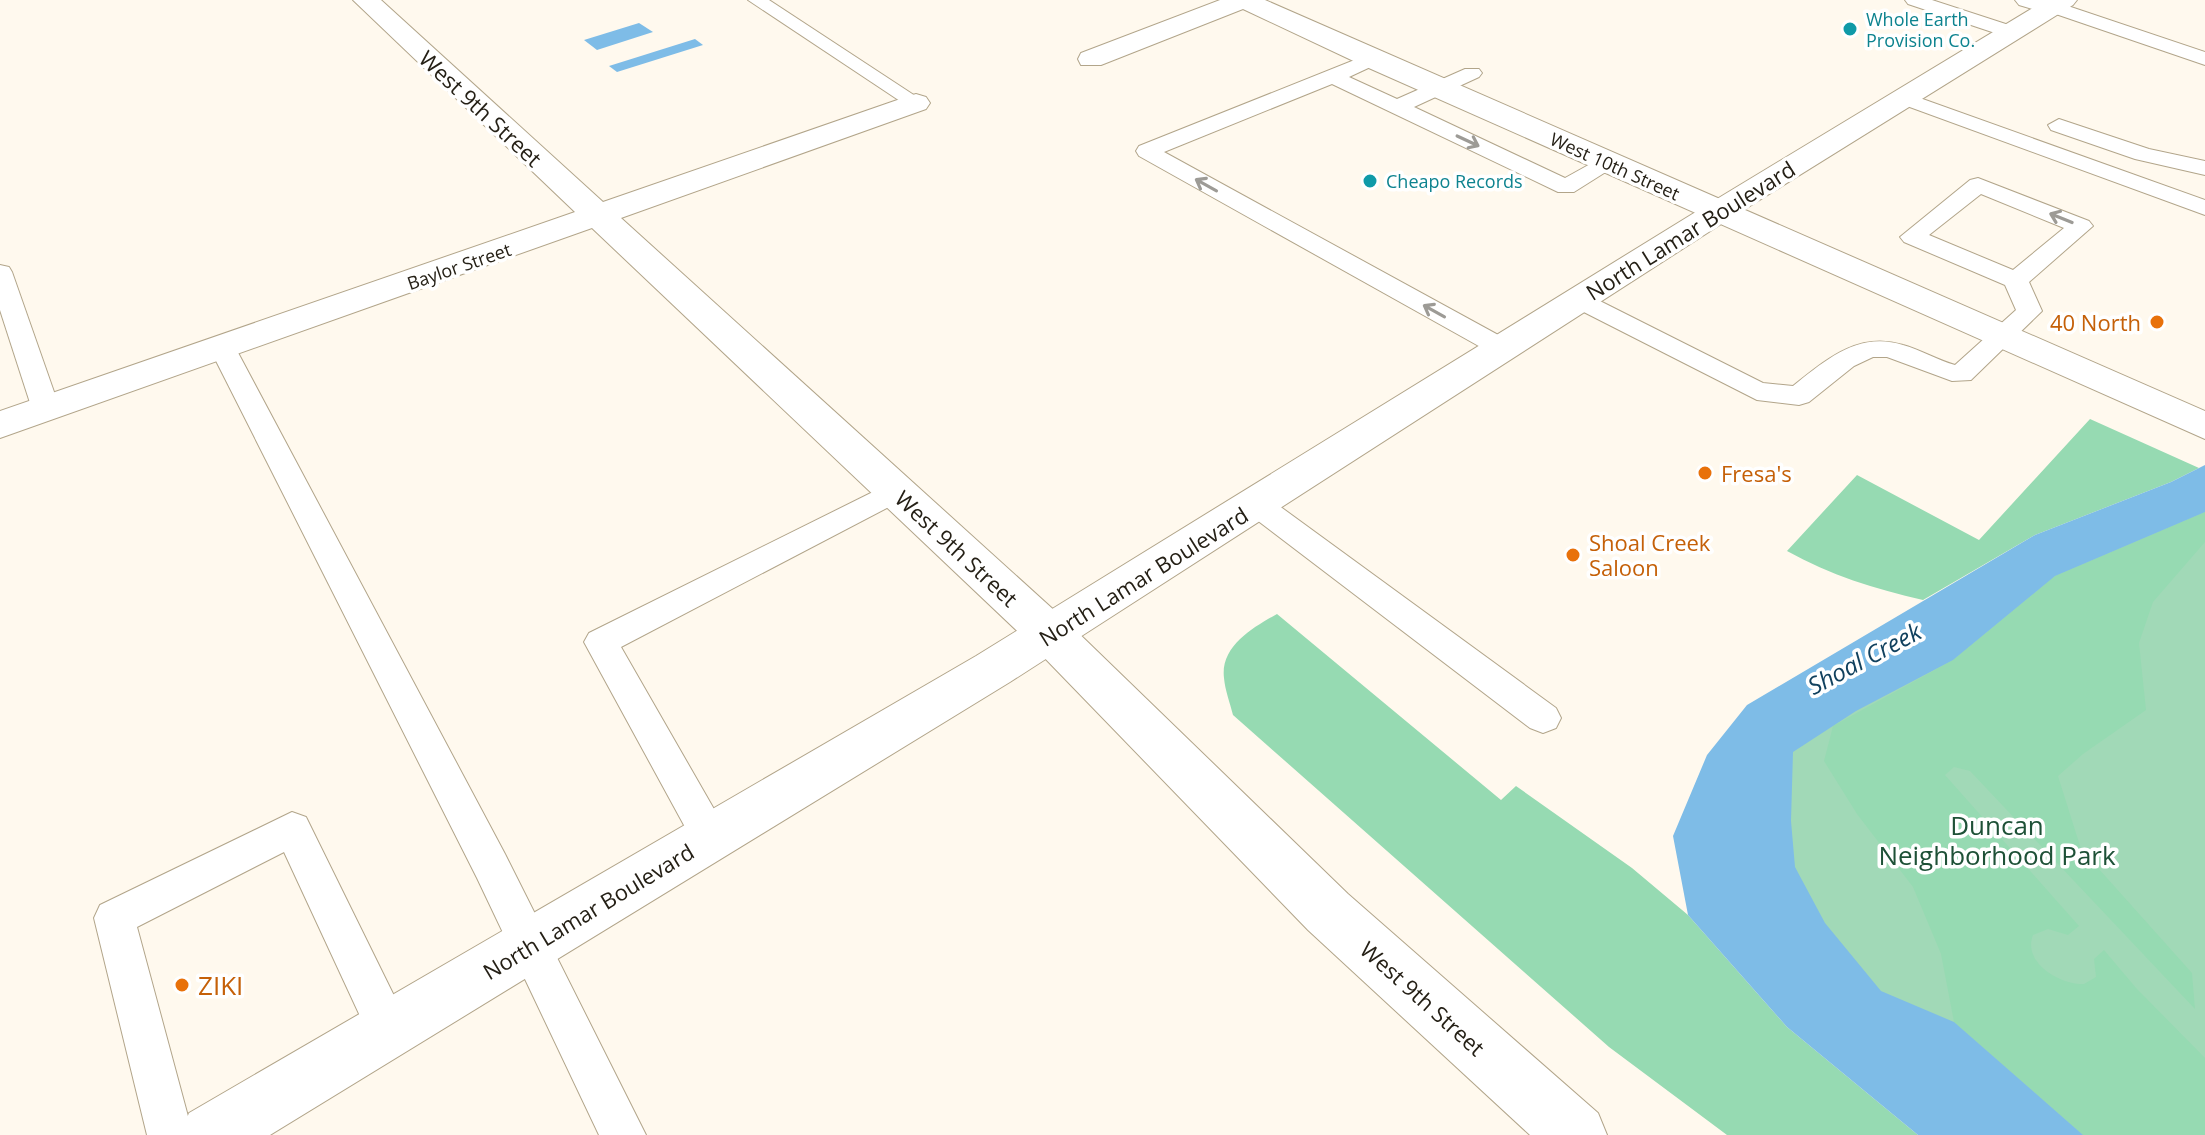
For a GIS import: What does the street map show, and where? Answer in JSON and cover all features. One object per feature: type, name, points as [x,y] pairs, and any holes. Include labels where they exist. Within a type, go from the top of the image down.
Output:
[{"type":"street","name":"West 9th Street","points":[[366,0],[1050,634],[1328,912],[1576,1135]]},
{"type":"street","name":"West 10th Street","points":[[1244,0],[2205,426]]},
{"type":"street","points":[[1091,59],[1244,0]]},
{"type":"street","name":"North Lamar Boulevard","points":[[211,1135],[1050,634],[1718,212],[2011,32],[2048,2]]},
{"type":"street","name":"Baylor Street","points":[[0,425],[599,217],[916,103]]},
{"type":"lane","points":[[757,0],[916,103]]},
{"type":"lane","points":[[1914,0],[2011,32]]},
{"type":"lane","points":[[2048,2],[2205,59]]},
{"type":"lane","points":[[1372,59],[1147,151],[1502,348]]},
{"type":"lane","points":[[1397,107],[1472,73]]},
{"type":"lane","points":[[1333,77],[1566,187],[1609,163]]},
{"type":"lane","points":[[1903,98],[2205,208]]},
{"type":"lane","points":[[2059,125],[2143,154],[2205,168]]},
{"type":"lane","points":[[1579,300],[1757,391],[1799,396],[1862,349],[1891,349],[1941,372],[1961,374],[2029,311],[2016,280],[1912,237],[1978,185],[2081,226],[2016,280]]},
{"type":"lane","points":[[0,272],[46,409]]},
{"type":"lane","points":[[222,347],[531,945],[623,1135]]},
{"type":"lane","points":[[711,837],[601,642],[895,491]]},
{"type":"lane","points":[[1256,504],[1543,718]]},
{"type":"lane","points":[[170,1135],[114,918],[292,829],[388,1029]]},
{"type":"green space","points":[[2090,419],[2199,468],[2035,535],[1923,600],[1853,580],[1787,551],[1857,475],[1979,540]]},
{"type":"green space","name":"Duncan Neighborhood Park","points":[[2205,502],[2205,1135],[2004,1135],[1853,1007],[1761,849],[1775,754],[1954,624]]},
{"type":"green space","points":[[2205,512],[2205,542],[2153,602],[2139,643],[2146,710],[2083,754],[2058,776],[2081,849],[2192,973],[2195,1009],[1970,771],[1954,767],[1945,775],[2079,926],[2068,935],[2048,929],[2033,935],[2031,945],[2038,963],[2065,981],[2084,984],[2096,977],[2094,959],[2104,950],[2137,989],[2205,1058],[2205,1135],[2083,1135],[1954,1022],[1941,954],[1913,887],[1857,814],[1824,761],[1833,726],[1953,660],[2055,576]]},
{"type":"green space","points":[[1277,614],[1501,800],[1516,786],[1632,868],[1688,915],[1787,1027],[1918,1135],[1727,1135],[1609,1047],[1233,715],[1224,678],[1227,656],[1240,639]]},
{"type":"water","points":[[639,23],[653,32],[597,50],[584,40]]},
{"type":"water","points":[[695,39],[703,45],[617,72],[609,66]]},
{"type":"water","name":"Shoal Creek","points":[[2205,465],[2205,512],[2055,576],[1953,660],[1856,711],[1793,752],[1791,821],[1795,867],[1825,923],[1881,991],[1954,1022],[2083,1135],[1918,1135],[1787,1027],[1688,915],[1673,836],[1707,755],[1747,705],[2035,535],[2171,482]]},
{"type":"place","name":"Whole Earth Provision Co.","points":[[1850,29]]},
{"type":"place","name":"Cheapo Records","points":[[1370,181]]},
{"type":"place","name":"40 North","points":[[2157,322]]},
{"type":"place","name":"Fresa's","points":[[1705,473]]},
{"type":"place","name":"Shoal Creek Saloon","points":[[1573,555]]},
{"type":"place","name":"ZIKI","points":[[182,985]]}]
